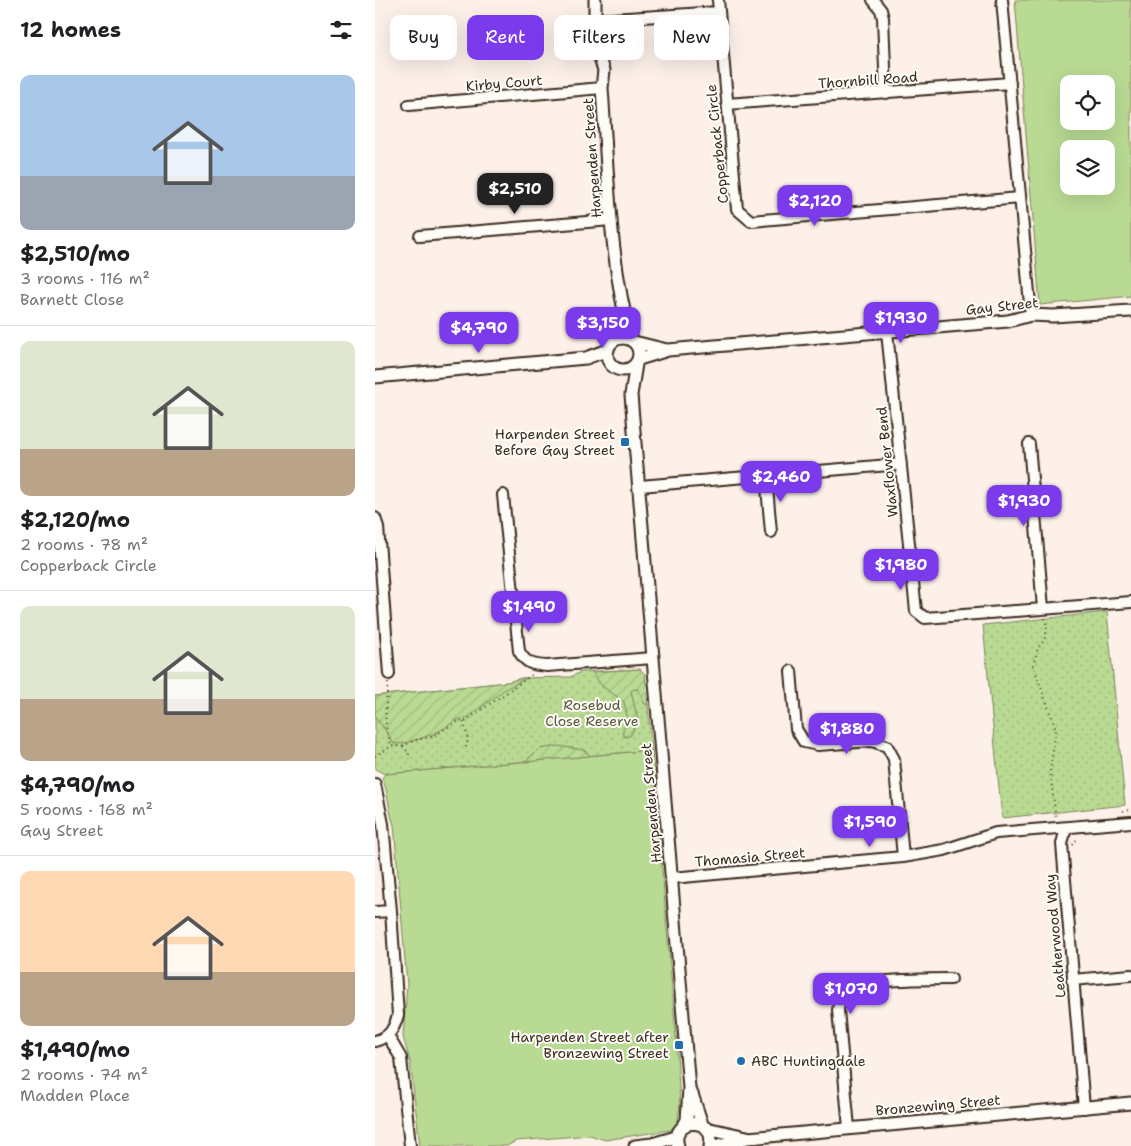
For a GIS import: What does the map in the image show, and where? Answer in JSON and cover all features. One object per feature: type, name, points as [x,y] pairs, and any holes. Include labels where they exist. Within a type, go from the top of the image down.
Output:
[{"type":"street","name":"Harpenden Street","points":[[595,0],[596,15]]},
{"type":"street","name":"Copperback Circle","points":[[718,0],[737,209],[751,220],[1020,198]]},
{"type":"street","points":[[873,0],[881,10],[883,18],[886,93]]},
{"type":"street","points":[[1002,0],[1031,314]]},
{"type":"street","points":[[644,17],[719,12]]},
{"type":"street","name":"Harpenden Street","points":[[600,60],[603,70],[602,88],[611,220],[623,316],[632,341],[639,350],[631,395],[689,1088],[687,1120],[677,1141]]},
{"type":"street","name":"Thornbill Road","points":[[727,104],[1010,83]]},
{"type":"street","name":"Kirby Court","points":[[409,105],[602,88]]},
{"type":"street","points":[[420,236],[611,220]]},
{"type":"street","name":"Gay Street","points":[[637,362],[668,350],[1017,320],[1031,314],[1053,316],[1131,311]]},
{"type":"street","name":"Harpenden Street","points":[[618,339],[623,316]]},
{"type":"street","name":"Waxflower Bend","points":[[887,332],[916,611],[925,618],[1131,602]]},
{"type":"street","points":[[375,377],[586,358],[608,350],[618,339],[632,341]]},
{"type":"street","name":"Gay Street","points":[[632,341],[668,350]]},
{"type":"street","name":"Harpenden Street","points":[[608,350],[608,358],[631,395]]},
{"type":"street","points":[[586,358],[627,370],[637,362]]},
{"type":"street","points":[[1029,444],[1043,608]]},
{"type":"street","points":[[640,486],[901,464]]},
{"type":"street","points":[[766,476],[771,532]]},
{"type":"street","points":[[503,495],[519,651],[524,661],[535,666],[653,658]]},
{"type":"street","points":[[375,518],[379,537],[389,674]]},
{"type":"street","points":[[791,671],[797,728],[804,742],[818,745],[873,741],[887,746],[894,759],[903,857]]},
{"type":"street","points":[[375,784],[380,805],[391,911],[398,1015],[395,1026],[388,1036],[375,1041]]},
{"type":"street","points":[[1061,829],[1131,822]]},
{"type":"street","name":"Thomasia Street","points":[[672,878],[903,857],[944,850],[996,833],[1061,829]]},
{"type":"street","name":"Leatherwood Way","points":[[1061,829],[1083,1108]]},
{"type":"street","points":[[375,912],[391,911]]},
{"type":"street","points":[[1072,980],[1131,975]]},
{"type":"street","points":[[849,1128],[838,1010],[839,1000],[846,990],[858,985],[951,979]]},
{"type":"street","points":[[388,1036],[401,1058],[410,1146]]},
{"type":"street","name":"Harpenden Street","points":[[689,1088],[704,1126],[711,1135],[710,1146]]},
{"type":"street","name":"Bronzewing Street","points":[[715,1146],[748,1138],[1131,1103]]},
{"type":"street","points":[[684,1126],[696,1123],[704,1126]]},
{"type":"street","name":"Bronzewing Street","points":[[704,1126],[748,1138]]},
{"type":"street","points":[[635,1146],[677,1141]]},
{"type":"path","points":[[1043,608],[1047,627],[1045,639],[1038,648],[1033,665],[1056,729],[1050,772],[1061,829]]},
{"type":"path","points":[[465,722],[498,697],[527,680],[533,674],[535,666]]},
{"type":"path","points":[[389,674],[385,720],[386,734],[392,746]]},
{"type":"path","points":[[375,756],[392,746],[403,746],[415,740],[432,737],[459,720],[465,722]]},
{"type":"path","points":[[465,722],[468,740],[465,750]]},
{"type":"path","points":[[403,746],[409,753],[409,758]]},
{"type":"path","points":[[1122,812],[1131,810]]},
{"type":"path","points":[[1072,847],[1080,835],[1078,827]]},
{"type":"green space","points":[[1015,0],[1131,0],[1131,296],[1040,305]]},
{"type":"green space","points":[[1107,612],[1125,805],[1002,818],[983,625]]},
{"type":"green space","name":"Rosebud Close Reserve","points":[[640,669],[645,674],[652,750],[385,774],[375,769],[375,696],[508,682],[522,678],[570,677],[581,672]]},
{"type":"green space","points":[[640,669],[645,674],[648,706],[644,703],[639,690],[634,689],[631,691],[638,721],[630,736],[625,737],[622,733],[628,720],[624,702],[602,686],[592,672]]},
{"type":"green space","points":[[527,678],[505,689],[467,718],[455,720],[435,733],[409,742],[394,744],[382,725],[375,718],[375,696],[508,682]]},
{"type":"green space","points":[[558,746],[584,750],[590,756],[524,762],[540,749]]},
{"type":"green space","points":[[652,750],[676,1036],[680,1105],[677,1126],[670,1130],[605,1140],[590,1135],[516,1141],[507,1146],[420,1146],[410,1061],[403,1037],[407,984],[394,825],[382,778],[385,774]]},
{"type":"place","name":"Harpenden Street Before Gay Street","points":[[625,442]]},
{"type":"place","name":"Harpenden Street after Bronzewing Street","points":[[679,1045]]},
{"type":"place","name":"ABC Huntingdale","points":[[741,1061]]}]
